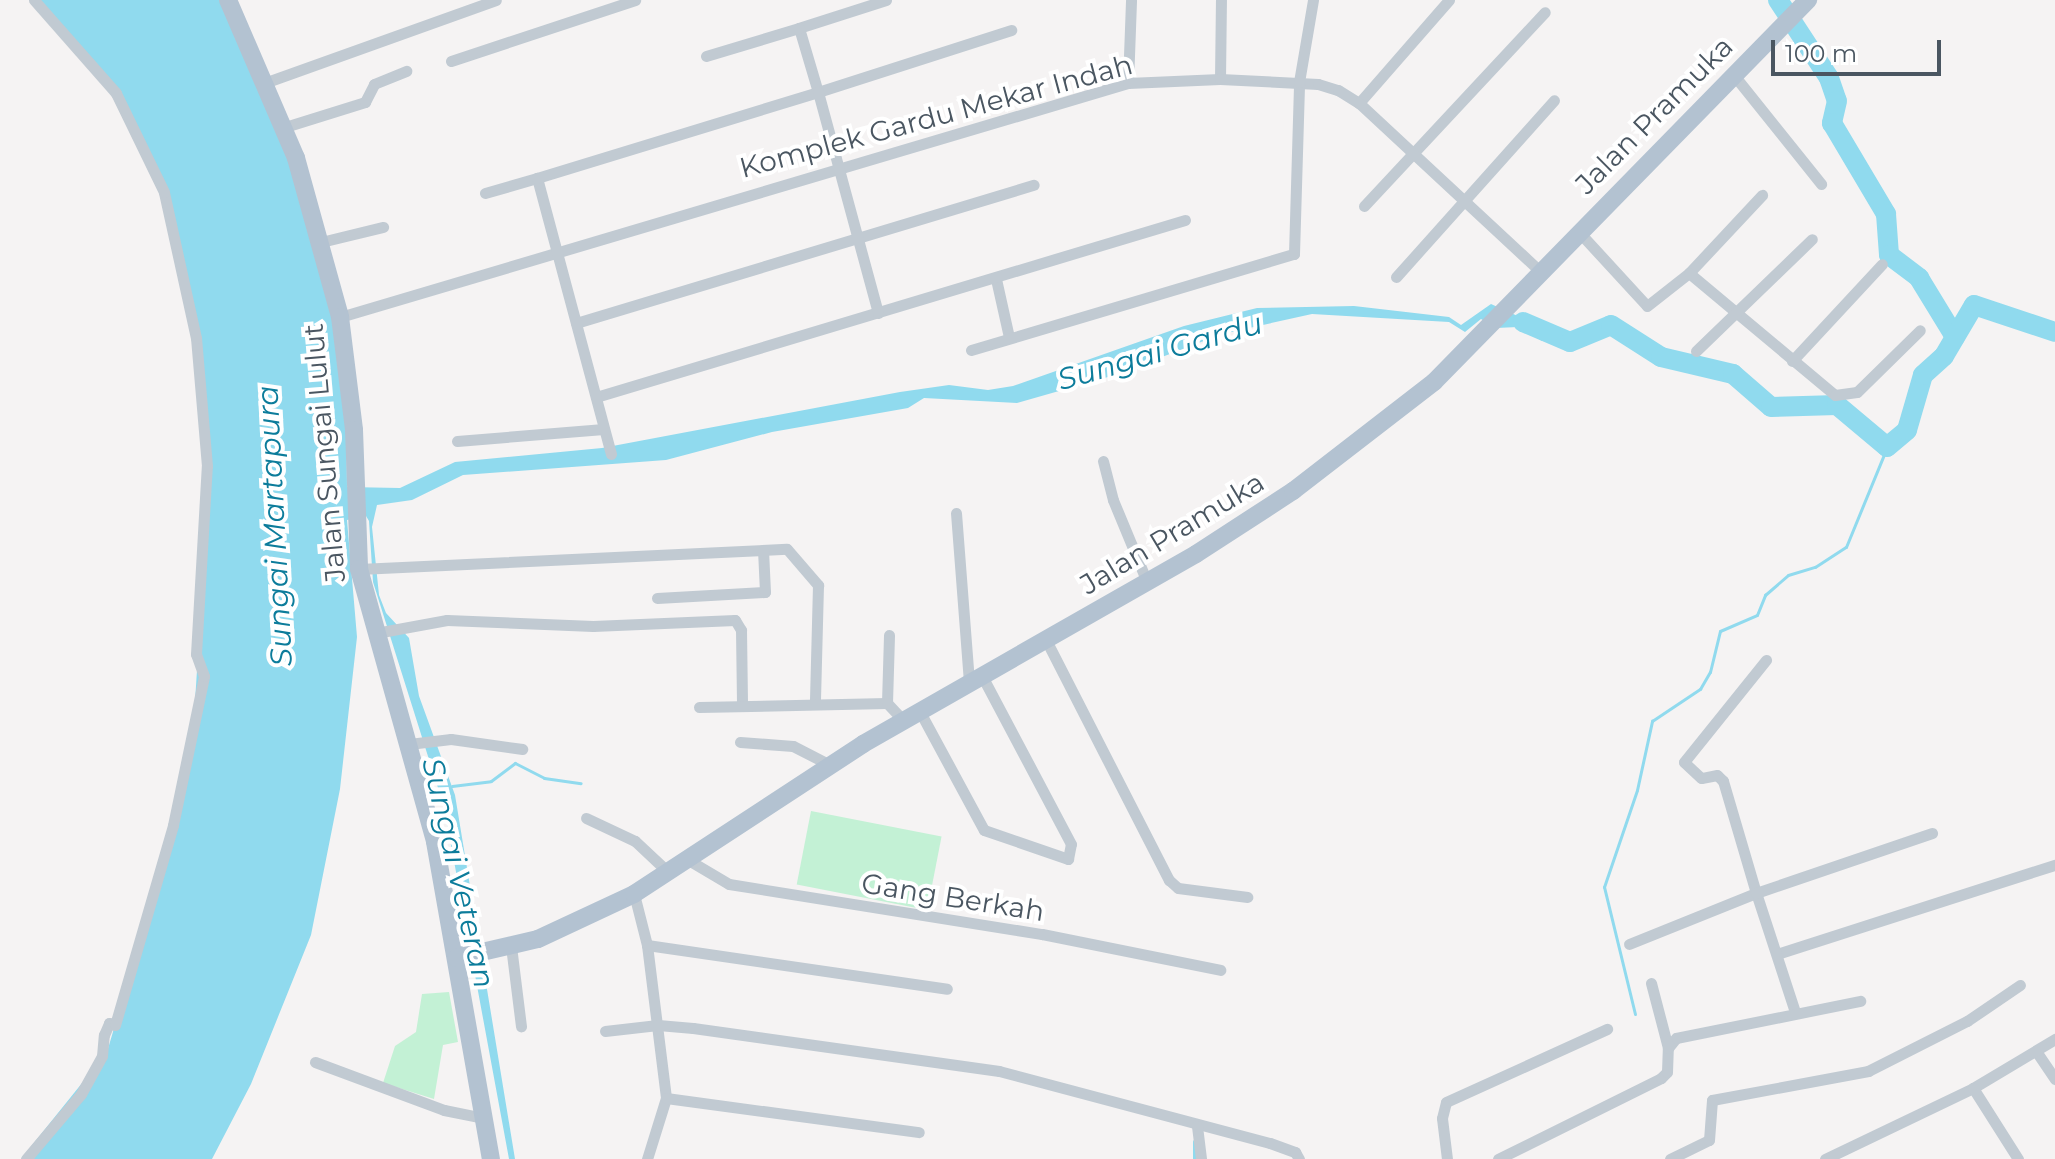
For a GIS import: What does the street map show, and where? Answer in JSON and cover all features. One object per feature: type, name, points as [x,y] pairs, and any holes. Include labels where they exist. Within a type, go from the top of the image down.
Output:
[{"type":"main road","name":"Jalan Sungai Lulut","points":[[228,0],[285,127],[321,242],[340,317],[358,535],[381,632],[414,743],[435,842],[472,955],[484,1118],[491,1159]]},
{"type":"main road","name":"Jalan Pramuka","points":[[472,955],[569,928],[634,894],[684,858],[919,710],[1147,582],[1311,478],[1434,382],[1539,270],[1803,4]]},
{"type":"street","points":[[26,1159],[81,1094],[102,1056],[104,1035],[109,1023],[115,1025],[173,825],[204,676],[196,654],[207,466],[196,338],[164,192],[116,93],[34,0]]},
{"type":"street","points":[[267,82],[496,0]]},
{"type":"street","points":[[451,61],[634,0]]},
{"type":"street","points":[[706,56],[886,0]]},
{"type":"street","points":[[1128,83],[1131,0]]},
{"type":"street","points":[[1220,79],[1221,0]]},
{"type":"street","points":[[971,350],[1294,254],[1299,82],[1313,0]]},
{"type":"street","points":[[1359,103],[1449,0]]},
{"type":"street","points":[[1364,206],[1545,12]]},
{"type":"street","points":[[799,28],[878,313]]},
{"type":"street","points":[[485,193],[1011,30]]},
{"type":"street","points":[[285,127],[365,102],[374,84],[407,71]]},
{"type":"street","points":[[1733,74],[1821,184]]},
{"type":"street","name":"Komplek Gardu Mekar Indah","points":[[340,317],[838,165],[1128,83],[1220,79],[1299,82],[1338,90],[1359,103],[1539,270]]},
{"type":"street","points":[[1396,277],[1466,203],[1554,100]]},
{"type":"street","points":[[537,178],[553,250],[611,454]]},
{"type":"street","points":[[576,323],[1034,185]]},
{"type":"street","points":[[1579,232],[1643,306],[1689,273],[1762,195]]},
{"type":"street","points":[[596,397],[1185,220]]},
{"type":"street","points":[[321,242],[383,227]]},
{"type":"street","points":[[1696,351],[1812,239]]},
{"type":"street","points":[[1792,361],[1882,264]]},
{"type":"street","points":[[1689,273],[1733,315],[1822,388],[1850,396],[1920,330]]},
{"type":"street","points":[[996,279],[1009,337]]},
{"type":"street","points":[[457,441],[604,429]]},
{"type":"street","points":[[1103,461],[1113,500],[1147,582]]},
{"type":"street","points":[[919,710],[984,830],[1064,859],[1072,856],[1071,844],[976,679],[956,513]]},
{"type":"street","points":[[368,568],[787,549],[818,585],[815,703]]},
{"type":"street","points":[[657,598],[765,592],[763,550]]},
{"type":"street","points":[[381,632],[447,620],[593,626],[735,620],[741,630],[742,706]]},
{"type":"street","points":[[889,635],[887,703],[903,720]]},
{"type":"street","points":[[1046,640],[1169,880],[1178,888],[1247,897]]},
{"type":"street","points":[[1766,660],[1684,762],[1701,778],[1717,775],[1723,781],[1795,1012]]},
{"type":"street","points":[[699,707],[887,703]]},
{"type":"street","points":[[414,743],[442,739],[522,749]]},
{"type":"street","points":[[740,742],[793,746],[830,765]]},
{"type":"street","points":[[586,818],[635,841],[667,871]]},
{"type":"street","points":[[1629,944],[1756,893],[1932,833]]},
{"type":"street","name":"Gang Berkah","points":[[684,858],[729,884],[1042,934],[1220,970]]},
{"type":"street","points":[[1777,954],[2055,865]]},
{"type":"street","points":[[634,894],[647,945],[666,1098],[647,1159]]},
{"type":"street","points":[[647,945],[947,989]]},
{"type":"street","points":[[511,946],[521,1026]]},
{"type":"street","points":[[1498,1159],[1661,1078],[1667,1072],[1668,1048],[1651,983]]},
{"type":"street","points":[[1670,1159],[1709,1140],[1712,1100],[1868,1071],[1967,1021],[2020,985]]},
{"type":"street","points":[[1668,1048],[1681,1036],[1860,1001]]},
{"type":"street","points":[[605,1031],[658,1025],[999,1071],[1292,1150],[1299,1159]]},
{"type":"street","points":[[1447,1159],[1442,1118],[1446,1102],[1607,1029]]},
{"type":"street","points":[[1825,1159],[1973,1088],[2055,1039]]},
{"type":"street","points":[[2036,1051],[2055,1079]]},
{"type":"street","points":[[315,1062],[404,1096],[484,1118]]},
{"type":"street","points":[[1973,1088],[2018,1159]]},
{"type":"street","points":[[666,1098],[919,1132]]},
{"type":"street","points":[[1197,1126],[1201,1159]]},
{"type":"green space","points":[[811,811],[942,836],[927,910],[797,885]]},
{"type":"green space","points":[[449,992],[458,1042],[443,1045],[434,1099],[383,1083],[395,1046],[416,1032],[422,994]]},
{"type":"water","points":[[38,0],[219,0],[248,48],[299,180],[322,265],[346,396],[347,487],[400,488],[455,462],[602,448],[900,392],[949,385],[988,390],[1013,386],[1184,326],[1257,308],[1354,306],[1449,317],[1461,325],[1491,304],[1547,329],[1542,341],[1518,327],[1496,328],[1481,319],[1465,332],[1449,322],[1312,314],[1222,334],[1115,375],[1017,403],[924,398],[908,408],[772,432],[666,460],[463,475],[412,500],[377,505],[372,527],[379,595],[386,613],[409,638],[419,696],[455,795],[515,1159],[509,1159],[444,807],[373,582],[369,521],[366,516],[347,520],[357,637],[340,789],[311,935],[251,1084],[212,1159],[21,1159],[107,1052],[167,850],[194,717],[210,468],[200,345],[167,188],[120,93]]},
{"type":"waterway","points":[[1778,0],[1829,78],[1837,101],[1832,123],[1886,214],[1889,255],[1919,278],[1955,337]]},
{"type":"waterway","name":"Sungai Gardu","points":[[1523,322],[1570,342],[1611,325],[1661,357],[1733,374],[1771,407],[1837,405],[1887,447],[1907,430],[1923,375],[1944,356],[1974,305],[2055,332]]},
{"type":"waterway","points":[[1635,1014],[1604,887],[1637,790],[1652,721],[1700,689],[1710,672],[1720,631],[1757,615],[1765,595],[1788,575],[1815,567],[1846,547],[1887,447]]},
{"type":"waterway","name":"Sungai Veteran","points":[[452,786],[491,781],[515,763],[544,778],[581,783]]},
{"type":"waterway","points":[[1194,1141],[1194,1159]]},
{"type":"water label","name":"Sungai Martapura","points":[[275,526]]}]
